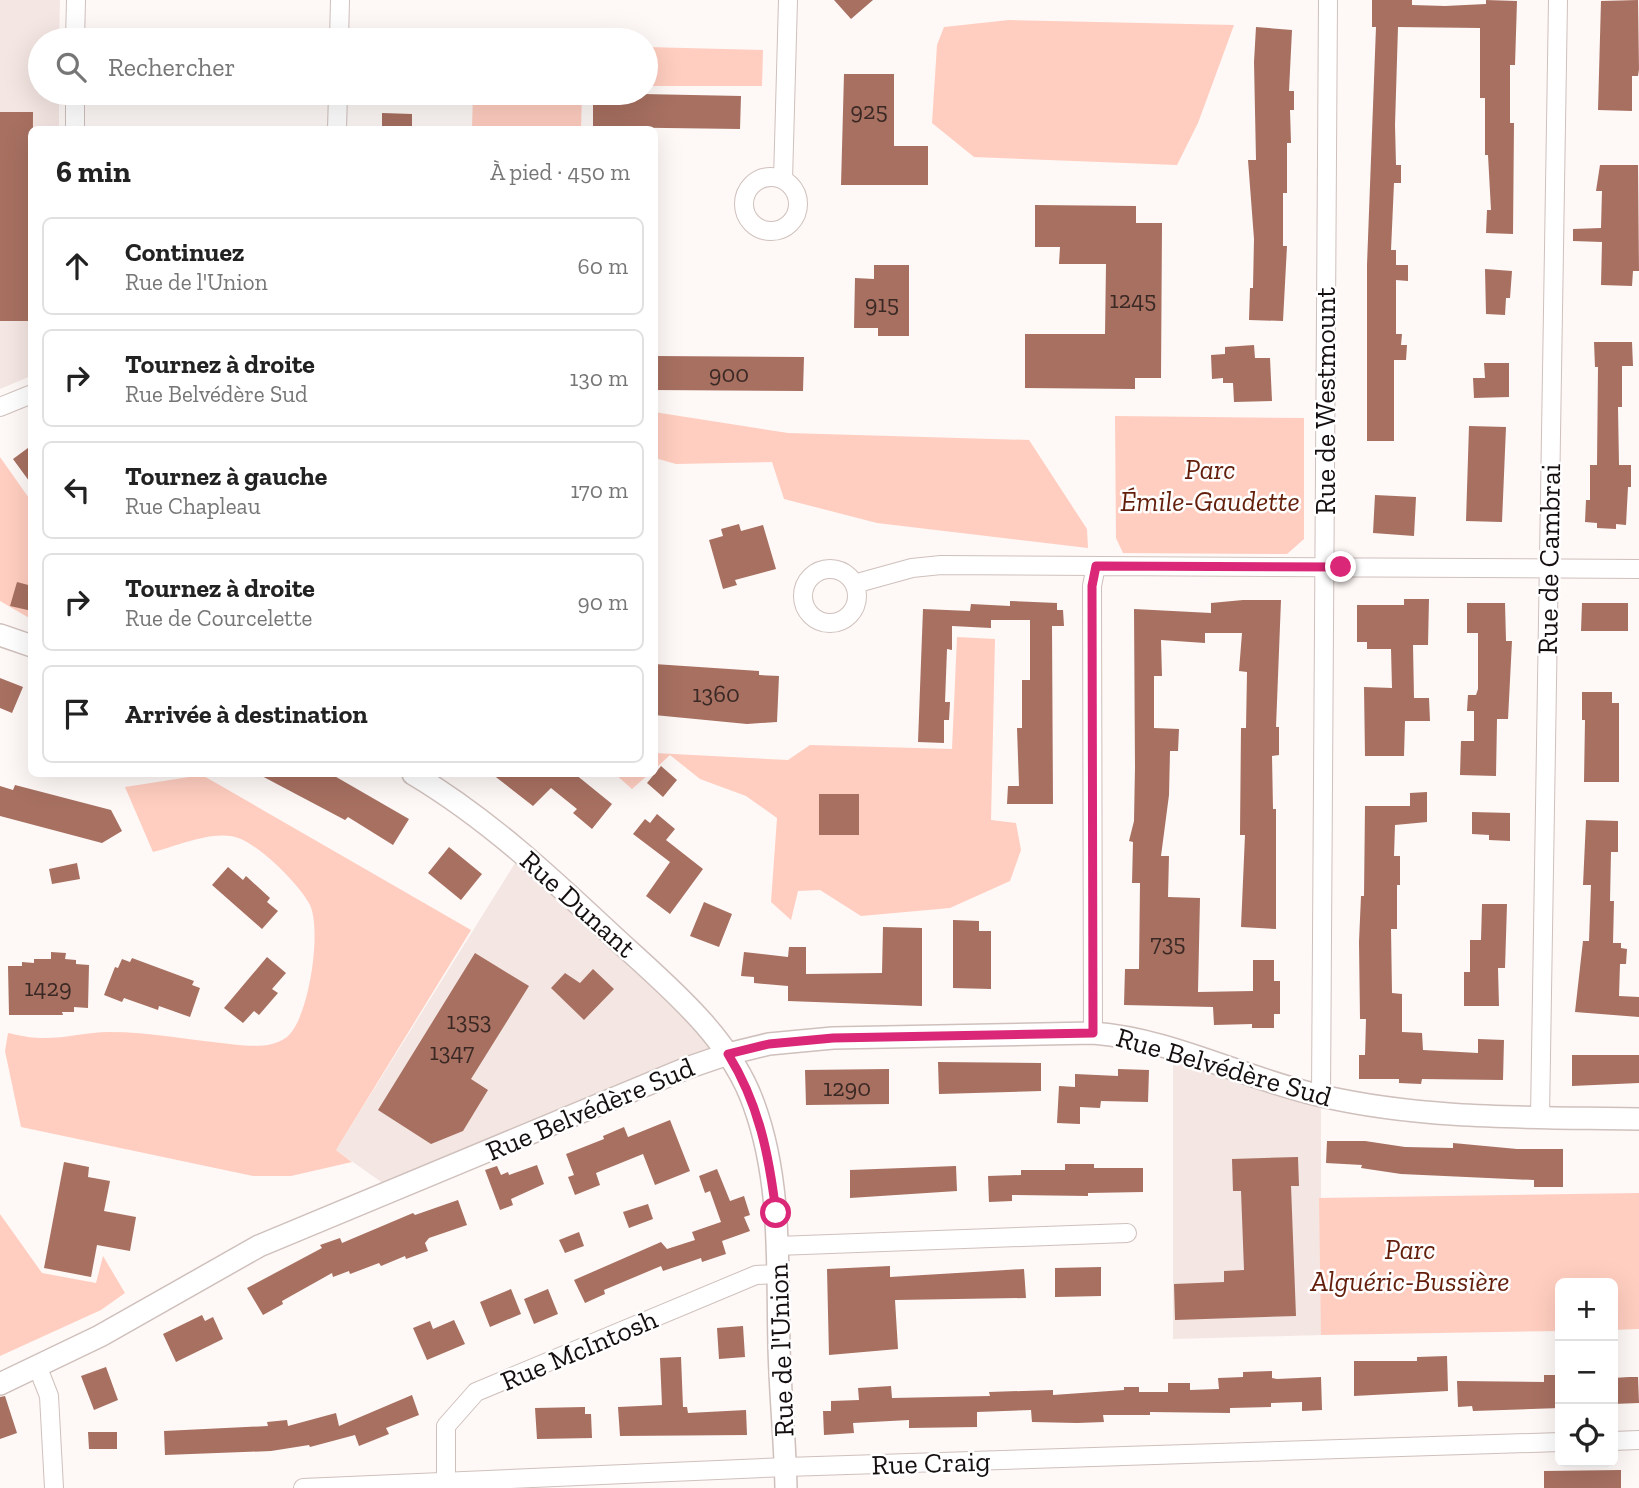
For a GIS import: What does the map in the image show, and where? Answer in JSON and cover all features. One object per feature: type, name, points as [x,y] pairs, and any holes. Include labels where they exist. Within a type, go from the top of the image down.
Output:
[{"type":"street","points":[[75,28],[76,0]]},
{"type":"street","points":[[339,28],[340,0]]},
{"type":"street","points":[[783,180],[788,0]]},
{"type":"street","name":"Rue de Westmount","points":[[1321,1096],[1328,0]]},
{"type":"street","name":"Rue de Cambrai","points":[[1540,1117],[1558,0]]},
{"type":"street","points":[[75,105],[75,126]]},
{"type":"street","points":[[337,126],[338,105]]},
{"type":"street","points":[[0,407],[28,396]]},
{"type":"street","points":[[854,584],[912,568],[941,565],[1639,569]]},
{"type":"street","points":[[1093,1033],[1092,586],[1096,566]]},
{"type":"street","points":[[0,635],[28,645]]},
{"type":"street","name":"Rue Dunant","points":[[418,777],[462,806],[522,852],[660,980],[728,1054]]},
{"type":"street","name":"Rue Belvédère Sud","points":[[0,1384],[38,1368],[259,1246],[674,1073],[728,1054],[769,1044],[833,1038],[1093,1033],[1152,1041],[1321,1096],[1387,1109],[1639,1119]]},
{"type":"street","name":"Rue de l'Union","points":[[728,1054],[754,1102],[762,1129],[776,1213],[786,1478]]},
{"type":"street","points":[[777,1246],[1126,1233]]},
{"type":"street","name":"Rue McIntosh","points":[[446,1483],[446,1426],[476,1392],[756,1275],[777,1274]]},
{"type":"street","points":[[38,1368],[49,1396],[54,1488]]},
{"type":"street","points":[[1618,1440],[1639,1440]]},
{"type":"street","name":"Rue Craig","points":[[303,1488],[786,1478],[1555,1442]]},
{"type":"shaded area","points":[[0,0],[60,0],[59,28],[28,28],[28,105],[59,105],[59,126],[28,126],[28,377],[0,389]]},
{"type":"shaded area","points":[[522,852],[728,1054],[394,1191],[336,1150]]},
{"type":"shaded area","points":[[1173,1048],[1321,1096],[1321,1335],[1173,1339]]},
{"type":"green space","points":[[1009,20],[1234,25],[1198,123],[1177,165],[974,157],[932,123],[937,45],[944,27]]},
{"type":"green space","points":[[658,47],[763,50],[762,86],[658,86]]},
{"type":"green space","points":[[473,105],[582,105],[581,126],[472,126]]},
{"type":"green space","points":[[658,413],[788,433],[1029,440],[1087,529],[1088,548],[877,523],[784,499],[772,462],[676,464],[658,459]]},
{"type":"green space","name":"Parc Émile-Gaudette","points":[[1115,416],[1304,418],[1304,539],[1287,554],[1123,553],[1116,538]]},
{"type":"green space","points":[[0,457],[28,497],[28,617],[0,601]]},
{"type":"green space","points":[[957,637],[995,639],[991,820],[1016,823],[1021,850],[1010,881],[950,908],[861,916],[820,890],[798,891],[791,920],[771,902],[777,818],[746,796],[700,779],[670,755],[658,766],[658,753],[788,760],[810,745],[952,749]]},
{"type":"green space","points":[[205,777],[471,930],[336,1150],[352,1162],[291,1176],[253,1176],[21,1127],[5,1051],[8,1033],[49,1038],[124,1032],[259,1046],[287,1037],[302,1012],[311,974],[315,934],[310,905],[305,897],[270,859],[250,844],[231,836],[209,837],[153,852],[125,787]]},
{"type":"green space","points":[[618,777],[646,777],[632,789]]},
{"type":"green space","name":"Parc Alguéric-Bussière","points":[[1639,1193],[1639,1329],[1618,1330],[1618,1278],[1555,1278],[1555,1331],[1321,1335],[1319,1198]]},
{"type":"green space","points":[[0,1214],[42,1273],[96,1283],[103,1256],[125,1293],[101,1310],[0,1356]]},
{"type":"building","points":[[834,0],[873,0],[851,19]]},
{"type":"building","points":[[1372,0],[1412,0],[1412,5],[1445,6],[1486,4],[1486,0],[1517,1],[1515,65],[1510,65],[1510,123],[1514,123],[1513,234],[1486,233],[1487,210],[1491,210],[1488,155],[1485,155],[1485,98],[1480,98],[1480,28],[1398,27],[1395,125],[1396,165],[1401,165],[1401,183],[1394,183],[1391,250],[1396,250],[1396,265],[1408,265],[1408,281],[1396,280],[1396,334],[1402,334],[1401,345],[1407,345],[1406,360],[1394,360],[1394,441],[1367,441],[1367,265],[1376,27],[1372,27]]},
{"type":"building","points":[[1638,0],[1639,69],[1638,76],[1632,76],[1632,111],[1598,110],[1601,1]]},
{"type":"building","points":[[1256,27],[1292,30],[1289,91],[1294,91],[1294,110],[1290,110],[1291,143],[1287,143],[1287,193],[1283,193],[1283,246],[1287,246],[1283,321],[1249,320],[1254,239],[1248,160],[1256,160]]},
{"type":"building","points":[[844,74],[894,74],[894,146],[928,146],[928,185],[841,185]]},
{"type":"building","points":[[658,94],[741,96],[740,129],[593,126],[593,105],[658,105]]},
{"type":"building","points":[[0,112],[33,112],[33,126],[28,126],[28,321],[0,321]]},
{"type":"building","points":[[382,113],[412,114],[412,126],[382,126]]},
{"type":"building","points":[[1600,165],[1638,165],[1639,271],[1633,271],[1632,286],[1601,285],[1602,242],[1573,241],[1573,229],[1601,228],[1602,191],[1596,191]]},
{"type":"building","points":[[1035,205],[1136,206],[1136,223],[1162,223],[1161,378],[1135,378],[1135,389],[1025,388],[1025,334],[1105,334],[1106,264],[1059,264],[1060,247],[1035,247]]},
{"type":"building","points":[[874,265],[909,265],[909,336],[878,336],[878,328],[854,328],[855,278],[874,279]]},
{"type":"building","points":[[1485,269],[1512,271],[1510,298],[1506,298],[1505,315],[1486,314]]},
{"type":"building","points":[[1594,342],[1632,342],[1633,366],[1622,366],[1622,407],[1618,407],[1619,465],[1631,465],[1631,487],[1628,487],[1626,525],[1616,524],[1616,529],[1597,528],[1597,523],[1585,522],[1586,500],[1590,500],[1590,465],[1597,465],[1598,367],[1595,367]]},
{"type":"building","points":[[1254,345],[1255,358],[1270,358],[1272,401],[1234,402],[1233,383],[1223,383],[1223,378],[1212,379],[1211,355],[1225,354],[1225,347]]},
{"type":"building","points":[[658,356],[804,357],[803,391],[658,390]]},
{"type":"building","points":[[1484,363],[1509,363],[1509,397],[1474,398],[1473,378],[1485,378]]},
{"type":"building","points":[[1469,426],[1506,427],[1502,522],[1466,521]]},
{"type":"building","points":[[28,448],[28,480],[13,459]]},
{"type":"building","points":[[1375,495],[1416,497],[1414,536],[1373,533]]},
{"type":"building","points":[[739,524],[741,531],[763,525],[776,569],[735,580],[737,585],[723,589],[709,540],[723,536],[721,529]]},
{"type":"building","points":[[17,582],[28,585],[28,610],[10,606]]},
{"type":"building","points":[[1404,599],[1429,599],[1428,645],[1413,645],[1414,698],[1429,698],[1430,721],[1405,721],[1404,756],[1365,756],[1364,687],[1392,688],[1391,649],[1367,649],[1367,642],[1357,642],[1357,605],[1404,605]]},
{"type":"building","points":[[1281,600],[1276,727],[1279,727],[1279,755],[1272,756],[1273,809],[1276,809],[1276,929],[1241,927],[1245,835],[1240,835],[1241,728],[1246,728],[1247,672],[1239,671],[1242,633],[1205,633],[1205,643],[1161,640],[1162,676],[1154,676],[1154,728],[1179,729],[1178,751],[1170,751],[1169,795],[1161,856],[1169,856],[1168,897],[1200,898],[1198,992],[1253,991],[1253,960],[1274,960],[1274,981],[1280,981],[1280,1014],[1274,1014],[1274,1028],[1252,1028],[1252,1024],[1214,1025],[1213,1007],[1124,1005],[1125,969],[1139,969],[1140,883],[1132,883],[1133,842],[1129,841],[1134,821],[1134,609],[1211,613],[1211,603]]},
{"type":"building","points":[[1010,601],[1057,603],[1057,610],[1063,610],[1064,626],[1052,626],[1053,804],[1007,804],[1008,786],[1019,786],[1017,728],[1022,728],[1022,680],[1030,680],[1030,620],[991,620],[991,628],[952,626],[952,650],[947,649],[945,702],[950,702],[949,720],[944,720],[944,743],[918,742],[923,609],[970,611],[971,604],[1010,606]]},
{"type":"building","points":[[1467,603],[1505,603],[1506,641],[1512,641],[1508,719],[1497,719],[1496,776],[1460,775],[1461,741],[1474,741],[1474,711],[1467,711],[1468,695],[1476,695],[1478,689],[1478,633],[1467,633]]},
{"type":"building","points":[[1582,603],[1628,603],[1628,631],[1581,631]]},
{"type":"building","points":[[658,664],[759,671],[759,675],[779,676],[777,722],[747,724],[658,715]]},
{"type":"building","points":[[0,678],[23,687],[12,713],[0,708]]},
{"type":"building","points":[[1582,692],[1612,692],[1612,703],[1619,703],[1619,782],[1584,782],[1585,720],[1582,720]]},
{"type":"building","points":[[661,766],[677,780],[663,797],[647,783],[652,777],[658,777]]},
{"type":"building","points":[[264,777],[336,777],[409,819],[393,845],[348,817],[345,820]]},
{"type":"building","points":[[496,777],[579,777],[612,804],[592,829],[573,813],[577,809],[551,788],[533,806]]},
{"type":"building","points":[[15,785],[111,810],[122,831],[102,843],[0,816],[0,786],[13,790]]},
{"type":"building","points":[[1427,792],[1427,822],[1395,825],[1394,856],[1400,856],[1400,885],[1397,885],[1397,929],[1391,929],[1392,993],[1402,994],[1402,1032],[1422,1033],[1423,1050],[1478,1053],[1478,1039],[1504,1040],[1503,1080],[1422,1079],[1421,1084],[1399,1083],[1399,1079],[1359,1079],[1359,1055],[1365,1055],[1366,1019],[1360,1019],[1359,942],[1361,896],[1364,896],[1365,806],[1410,806],[1410,793]]},
{"type":"building","points":[[819,794],[859,794],[859,835],[819,835]]},
{"type":"building","points":[[1472,812],[1510,813],[1510,841],[1489,840],[1489,835],[1472,834]]},
{"type":"building","points":[[657,814],[675,829],[666,840],[703,869],[670,914],[646,896],[670,862],[633,834],[645,819],[650,823]]},
{"type":"building","points":[[1586,820],[1618,821],[1618,852],[1611,852],[1613,943],[1621,943],[1621,948],[1627,949],[1626,964],[1620,964],[1619,996],[1639,997],[1639,1017],[1575,1012],[1583,941],[1589,941],[1591,885],[1583,885]]},
{"type":"building","points":[[449,847],[482,874],[461,900],[428,873]]},
{"type":"building","points":[[77,863],[80,879],[52,884],[49,869]]},
{"type":"building","points":[[228,867],[243,880],[246,876],[270,898],[267,902],[278,911],[262,929],[212,885]]},
{"type":"building","points":[[704,902],[732,914],[719,947],[690,936]]},
{"type":"building","points":[[1482,904],[1507,904],[1505,968],[1498,968],[1499,1006],[1464,1006],[1464,972],[1470,972],[1470,940],[1481,940]]},
{"type":"building","points":[[953,920],[979,921],[979,931],[991,931],[991,989],[953,988]]},
{"type":"building","points":[[883,927],[922,928],[922,1006],[788,1001],[788,986],[754,983],[754,977],[741,976],[744,952],[788,957],[789,947],[806,947],[806,974],[882,973]]},
{"type":"building","points":[[51,952],[66,953],[65,959],[76,960],[76,964],[89,965],[88,1008],[74,1007],[74,1012],[62,1012],[63,1015],[9,1015],[8,966],[22,966],[22,962],[34,963],[34,959],[51,959]]},
{"type":"building","points":[[475,953],[529,986],[471,1079],[488,1090],[463,1131],[431,1144],[378,1110]]},
{"type":"building","points":[[267,957],[286,973],[272,989],[278,993],[259,1015],[254,1011],[243,1023],[224,1008]]},
{"type":"building","points":[[132,958],[194,981],[192,985],[200,988],[190,1017],[159,1006],[158,1010],[124,998],[122,1002],[104,995],[115,967],[118,968],[122,959],[130,962]]},
{"type":"building","points":[[593,969],[614,989],[584,1020],[551,988],[565,973],[580,983]]},
{"type":"building","points":[[1572,1055],[1639,1055],[1639,1083],[1572,1086]]},
{"type":"building","points":[[938,1062],[1041,1063],[1041,1091],[939,1094]]},
{"type":"building","points":[[889,1069],[889,1104],[806,1105],[805,1070]]},
{"type":"building","points":[[1118,1069],[1149,1070],[1148,1102],[1101,1101],[1100,1108],[1080,1107],[1080,1124],[1057,1123],[1059,1086],[1075,1087],[1075,1074],[1118,1076]]},
{"type":"building","points":[[670,1120],[690,1171],[655,1185],[643,1154],[596,1173],[600,1185],[575,1195],[568,1177],[574,1175],[566,1154],[604,1139],[603,1136],[624,1127],[628,1137]]},
{"type":"building","points":[[1327,1141],[1365,1141],[1405,1147],[1453,1148],[1453,1143],[1517,1149],[1563,1149],[1563,1187],[1534,1187],[1534,1180],[1401,1174],[1361,1168],[1362,1165],[1326,1163]]},
{"type":"building","points":[[1298,1157],[1299,1186],[1291,1186],[1296,1316],[1175,1320],[1174,1284],[1224,1282],[1224,1271],[1244,1270],[1241,1191],[1233,1191],[1232,1159]]},
{"type":"building","points":[[64,1162],[89,1167],[88,1177],[110,1181],[104,1211],[136,1217],[130,1251],[97,1245],[91,1277],[44,1268]]},
{"type":"building","points":[[1065,1164],[1094,1164],[1094,1168],[1143,1168],[1143,1192],[1088,1193],[1088,1196],[1012,1195],[1012,1201],[989,1202],[988,1176],[1021,1175],[1021,1170],[1065,1170]]},
{"type":"building","points":[[537,1165],[544,1184],[511,1199],[513,1205],[500,1210],[485,1170],[497,1166],[501,1175],[508,1172],[509,1175]]},
{"type":"building","points":[[956,1166],[957,1191],[850,1198],[850,1170]]},
{"type":"building","points":[[717,1169],[730,1201],[744,1196],[750,1215],[744,1217],[750,1231],[722,1241],[726,1254],[702,1262],[701,1258],[663,1271],[661,1266],[604,1290],[605,1294],[585,1303],[574,1280],[661,1242],[667,1249],[695,1240],[692,1232],[721,1222],[710,1191],[705,1193],[699,1176]]},
{"type":"building","points":[[458,1200],[467,1225],[429,1238],[425,1243],[428,1251],[406,1259],[405,1256],[381,1266],[379,1263],[350,1274],[349,1271],[333,1277],[332,1273],[263,1315],[247,1288],[322,1248],[320,1245],[340,1238],[342,1243],[413,1213],[415,1215]]},
{"type":"building","points":[[648,1204],[653,1219],[629,1228],[623,1212]]},
{"type":"building","points":[[579,1232],[584,1246],[565,1253],[559,1240]]},
{"type":"building","points":[[890,1266],[890,1277],[1024,1269],[1026,1298],[895,1300],[898,1349],[829,1355],[827,1269]]},
{"type":"building","points":[[1101,1267],[1101,1296],[1055,1297],[1055,1268]]},
{"type":"building","points":[[511,1289],[521,1314],[490,1327],[480,1302]]},
{"type":"building","points":[[548,1289],[558,1314],[534,1324],[524,1299]]},
{"type":"building","points":[[202,1315],[205,1321],[213,1317],[223,1339],[176,1362],[163,1334]]},
{"type":"building","points":[[454,1320],[465,1344],[427,1360],[413,1328],[430,1321],[433,1329]]},
{"type":"building","points":[[743,1326],[745,1357],[719,1359],[717,1328]]},
{"type":"building","points":[[1447,1356],[1448,1391],[1354,1396],[1354,1361],[1417,1361],[1417,1357]]},
{"type":"building","points":[[681,1357],[683,1407],[687,1407],[688,1413],[746,1410],[747,1435],[620,1436],[618,1407],[662,1405],[660,1358]]},
{"type":"building","points":[[106,1367],[118,1400],[94,1410],[81,1376]]},
{"type":"building","points":[[1272,1371],[1272,1378],[1277,1379],[1321,1377],[1322,1410],[1302,1411],[1302,1402],[1271,1403],[1271,1407],[1230,1408],[1230,1413],[1150,1412],[1150,1415],[1103,1415],[1104,1422],[1077,1423],[1032,1422],[1031,1410],[977,1412],[977,1427],[909,1428],[909,1420],[853,1423],[854,1433],[824,1435],[823,1411],[831,1411],[831,1401],[859,1400],[858,1388],[891,1386],[892,1398],[990,1396],[989,1392],[1053,1390],[1053,1395],[1124,1390],[1124,1387],[1139,1387],[1139,1392],[1168,1392],[1168,1383],[1190,1383],[1190,1390],[1219,1389],[1218,1378],[1243,1377],[1243,1372]]},
{"type":"building","points":[[1544,1375],[1555,1375],[1555,1408],[1473,1411],[1472,1406],[1458,1407],[1457,1381],[1544,1382]]},
{"type":"building","points":[[1638,1377],[1639,1403],[1618,1404],[1618,1378]]},
{"type":"building","points":[[412,1395],[419,1415],[386,1428],[389,1434],[359,1446],[355,1435],[310,1447],[165,1455],[164,1431],[268,1426],[267,1422],[287,1420],[288,1426],[336,1413],[339,1426]]},
{"type":"building","points":[[5,1396],[17,1433],[0,1439],[0,1397]]},
{"type":"building","points":[[585,1407],[585,1414],[591,1414],[592,1438],[537,1439],[535,1408]]},
{"type":"building","points":[[88,1432],[117,1432],[117,1449],[89,1449]]},
{"type":"building","points":[[1621,1470],[1621,1488],[1544,1488],[1544,1471]]},
{"type":"route","points":[[776,1213],[770,1164],[754,1102],[728,1054],[769,1044],[833,1038],[1093,1033],[1092,586],[1096,566],[1341,567]]}]
